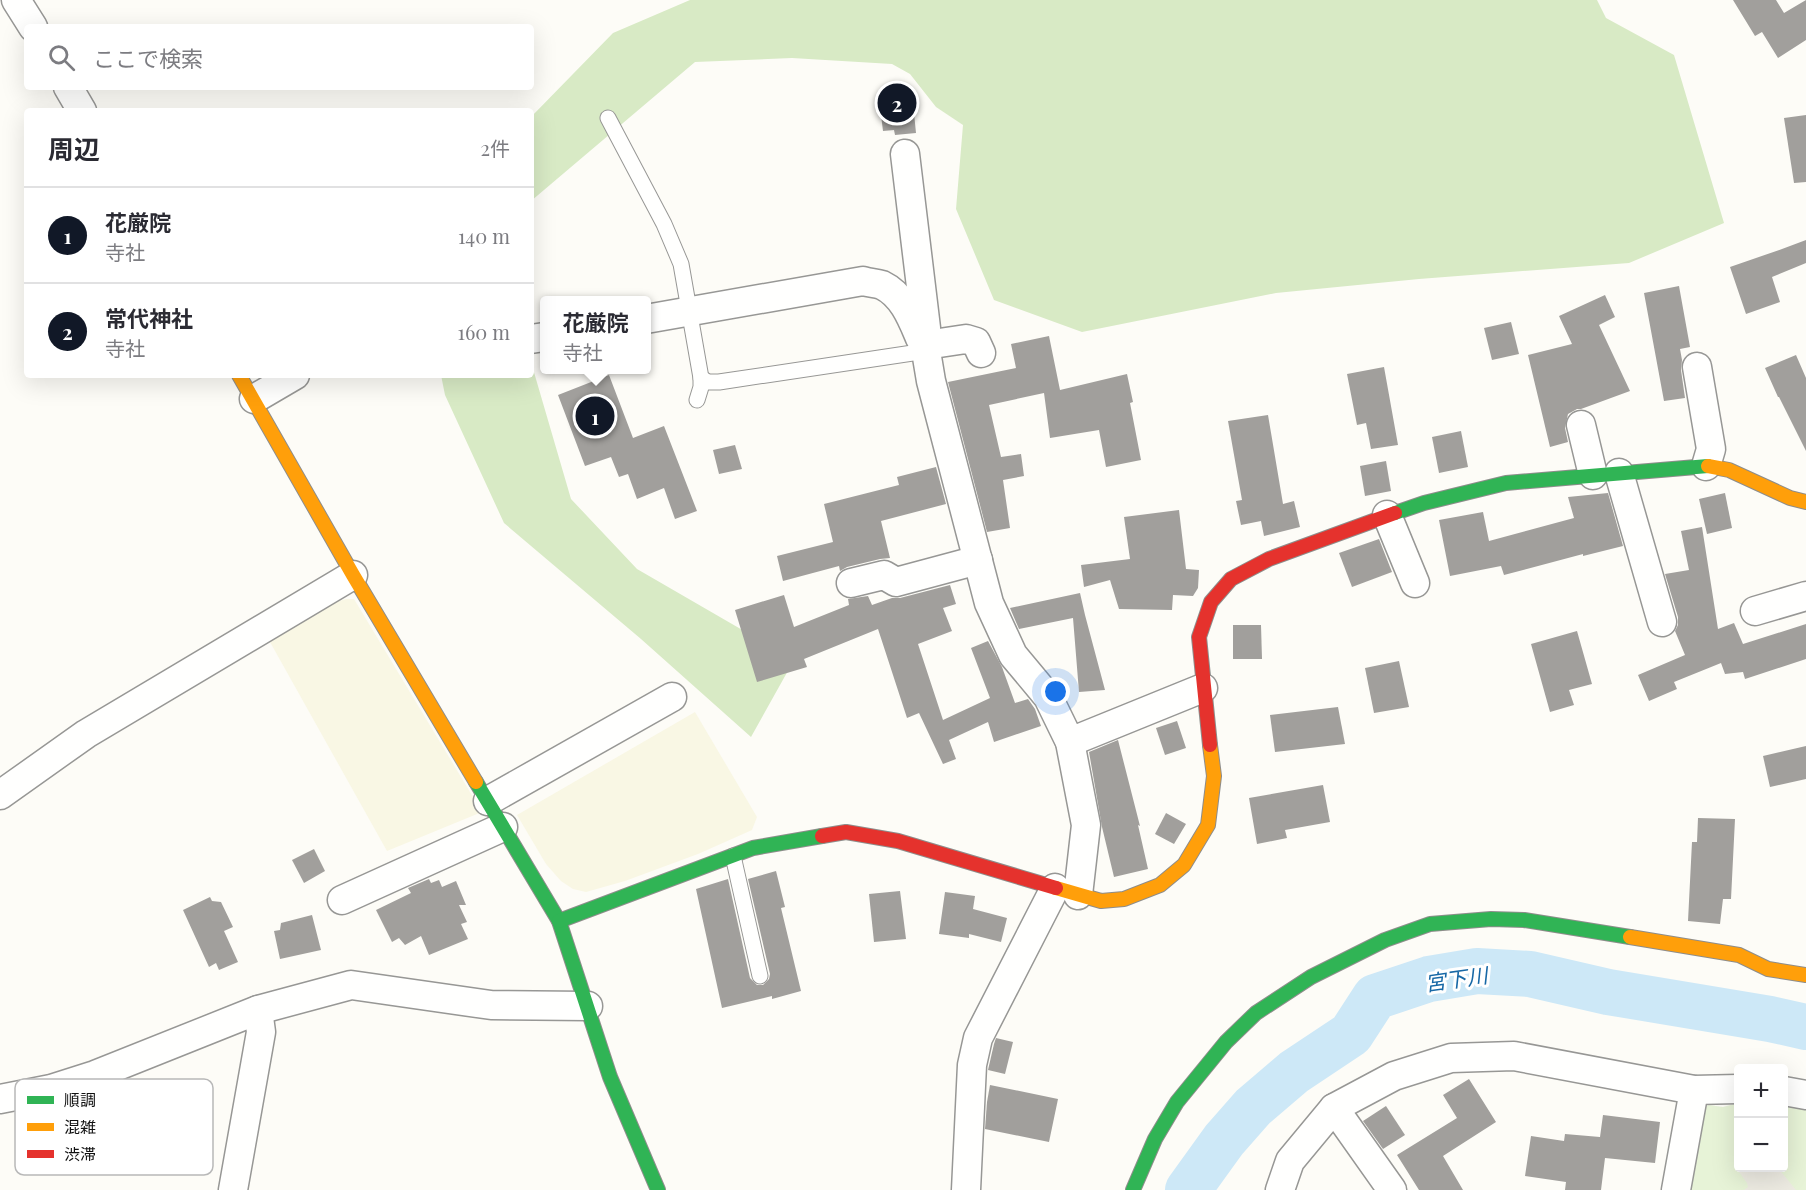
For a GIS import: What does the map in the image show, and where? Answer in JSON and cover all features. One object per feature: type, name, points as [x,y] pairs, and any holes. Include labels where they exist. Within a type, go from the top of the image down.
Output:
[{"type":"street","points":[[16,0],[31,24]]},
{"type":"street","points":[[70,90],[80,108]]},
{"type":"street","points":[[904,154],[931,381],[978,560],[990,603],[1013,655],[1047,697],[1070,742],[1086,825],[1066,892],[978,1038],[972,1065],[966,1190]]},
{"type":"street","points":[[651,318],[863,281],[882,286],[899,297],[926,348]]},
{"type":"street","points":[[926,348],[966,339],[976,342],[981,353]]},
{"type":"street","points":[[1697,367],[1711,449],[1706,466]]},
{"type":"street","points":[[241,378],[353,575],[559,921],[610,1077],[658,1190]]},
{"type":"street","points":[[254,399],[290,378]]},
{"type":"street","points":[[1581,425],[1606,474],[1662,622]]},
{"type":"street","points":[[559,921],[753,848],[846,832],[898,841],[1101,901],[1124,899],[1160,885],[1184,865],[1208,825],[1214,776],[1199,637],[1210,602],[1231,579],[1269,558],[1387,515],[1424,503],[1506,483],[1706,466],[1729,470],[1790,498],[1806,502]]},
{"type":"street","points":[[1387,515],[1415,583]]},
{"type":"street","points":[[850,583],[884,575],[896,582],[978,560]]},
{"type":"street","points":[[0,795],[86,734],[353,575]]},
{"type":"street","points":[[1755,611],[1806,596]]},
{"type":"street","points":[[1070,742],[1203,688]]},
{"type":"street","points":[[488,801],[672,697]]},
{"type":"street","points":[[342,900],[503,827]]},
{"type":"street","points":[[1132,1190],[1155,1139],[1177,1102],[1226,1042],[1256,1013],[1311,977],[1385,940],[1430,924],[1491,919],[1524,920],[1739,955],[1768,969],[1806,975]]},
{"type":"street","points":[[82,1079],[258,1010],[351,985],[491,1005],[588,1006]]},
{"type":"street","points":[[233,1190],[261,1032],[258,1010]]},
{"type":"street","points":[[1280,1190],[1290,1161],[1334,1108],[1394,1076],[1451,1058],[1514,1056],[1694,1090],[1734,1089]]},
{"type":"street","points":[[1676,1190],[1694,1090]]},
{"type":"street","points":[[1788,1092],[1806,1095]]},
{"type":"street","points":[[0,1099],[15,1096]]},
{"type":"street","points":[[1334,1108],[1392,1190]]},
{"type":"lane","points":[[608,118],[664,224],[681,264],[701,378],[697,400]]},
{"type":"lane","points":[[701,378],[708,382],[719,382],[926,348]]},
{"type":"lane","points":[[733,856],[760,976]]},
{"type":"shaded area","points":[[354,599],[482,812],[387,851],[270,642],[336,602]]},
{"type":"shaded area","points":[[695,712],[757,817],[752,830],[698,854],[625,881],[586,892],[573,889],[561,881],[546,864],[517,815]]},
{"type":"shaded area","points":[[1739,1172],[1781,1172],[1796,1190],[1744,1190],[1748,1187]]},
{"type":"green space","points":[[690,0],[1597,0],[1606,18],[1674,55],[1724,223],[1629,263],[1419,279],[1276,293],[1082,332],[994,300],[956,209],[963,125],[936,107],[910,74],[892,64],[792,58],[695,62],[534,198],[534,114],[613,33]]},
{"type":"green space","points":[[534,372],[571,499],[637,569],[794,660],[751,737],[641,639],[504,523],[445,395],[442,378],[534,378]]},
{"type":"green space","points":[[1734,1104],[1734,1172],[1788,1172],[1788,1106],[1806,1109],[1806,1190],[1687,1190],[1703,1107],[1709,1105],[1723,1107]]},
{"type":"building","points":[[1733,0],[1776,0],[1784,13],[1806,0],[1806,40],[1778,58],[1762,32],[1755,36]]},
{"type":"building","points":[[913,103],[916,133],[895,135],[894,130],[883,131],[880,107]]},
{"type":"building","points":[[1806,115],[1806,182],[1794,183],[1784,118]]},
{"type":"building","points":[[1806,240],[1806,263],[1772,277],[1780,302],[1746,314],[1730,267]]},
{"type":"building","points":[[1679,286],[1690,347],[1680,349],[1685,398],[1664,401],[1644,293]]},
{"type":"building","points":[[1605,295],[1615,317],[1599,325],[1630,391],[1568,414],[1565,428],[1568,442],[1550,447],[1528,355],[1572,344],[1559,316]]},
{"type":"building","points":[[1511,322],[1519,354],[1492,360],[1484,328]]},
{"type":"building","points":[[1049,336],[1060,390],[1127,374],[1141,460],[1106,467],[1099,430],[1050,438],[1044,393],[989,405],[1001,457],[1021,454],[1024,476],[1003,480],[1010,528],[987,532],[948,382],[1016,368],[1011,344]]},
{"type":"building","points":[[1796,355],[1806,378],[1806,451],[1765,368]]},
{"type":"building","points":[[1384,367],[1398,445],[1371,449],[1366,423],[1357,425],[1347,374]]},
{"type":"building","points":[[609,375],[633,438],[664,426],[697,511],[675,519],[664,488],[637,499],[628,474],[619,477],[611,457],[585,466],[558,395]]},
{"type":"building","points":[[1268,415],[1283,504],[1294,501],[1300,527],[1264,536],[1261,521],[1241,525],[1236,501],[1242,500],[1228,421]]},
{"type":"building","points":[[1461,431],[1468,467],[1439,473],[1432,437]]},
{"type":"building","points":[[735,445],[742,469],[719,474],[713,450]]},
{"type":"building","points":[[1386,461],[1391,491],[1365,496],[1360,466]]},
{"type":"building","points":[[936,467],[946,504],[881,521],[890,558],[847,567],[840,571],[839,566],[783,581],[777,556],[833,542],[824,504],[899,485],[897,477]]},
{"type":"building","points":[[1608,493],[1623,546],[1504,575],[1501,566],[1450,576],[1439,520],[1483,512],[1489,541],[1574,518],[1568,497]]},
{"type":"building","points":[[1725,493],[1732,528],[1707,534],[1699,499]]},
{"type":"building","points":[[1179,510],[1186,569],[1199,570],[1198,588],[1193,596],[1173,595],[1172,610],[1119,609],[1110,580],[1084,587],[1081,565],[1130,559],[1124,517]]},
{"type":"building","points":[[1702,527],[1718,629],[1734,623],[1743,644],[1806,624],[1806,659],[1745,679],[1743,672],[1725,674],[1721,663],[1674,682],[1677,689],[1649,701],[1638,675],[1685,655],[1675,631],[1678,617],[1665,574],[1689,570],[1681,531]]},
{"type":"building","points":[[1379,539],[1392,572],[1352,587],[1339,553]]},
{"type":"building","points":[[950,585],[956,604],[943,608],[952,631],[918,644],[943,720],[990,698],[971,648],[988,641],[1002,667],[1015,703],[1028,699],[1035,709],[1041,726],[994,742],[988,722],[949,740],[956,759],[943,764],[919,713],[907,718],[878,629],[804,659],[807,667],[757,682],[735,610],[784,595],[794,627],[849,605],[848,599],[868,596],[872,605],[892,598]]},
{"type":"building","points":[[1080,593],[1105,690],[1079,692],[1073,618],[1019,629],[1010,608]]},
{"type":"building","points":[[1233,625],[1261,625],[1262,659],[1233,659]]},
{"type":"building","points":[[1577,631],[1592,684],[1569,690],[1574,705],[1550,712],[1531,644]]},
{"type":"building","points":[[1399,661],[1409,707],[1374,713],[1365,668]]},
{"type":"building","points":[[1338,707],[1345,744],[1275,752],[1270,715]]},
{"type":"building","points":[[1177,721],[1186,748],[1165,755],[1156,728]]},
{"type":"building","points":[[1118,740],[1140,826],[1138,825],[1148,869],[1114,877],[1102,827],[1089,752]]},
{"type":"building","points":[[1806,746],[1806,779],[1770,787],[1763,756]]},
{"type":"building","points":[[1323,785],[1330,822],[1285,830],[1287,838],[1257,844],[1249,798]]},
{"type":"building","points":[[1166,813],[1186,824],[1174,844],[1155,834]]},
{"type":"building","points":[[1698,818],[1735,819],[1731,899],[1723,899],[1720,924],[1688,921],[1692,842],[1697,842]]},
{"type":"building","points":[[314,849],[325,871],[304,883],[292,860]]},
{"type":"building","points":[[776,871],[785,907],[781,908],[801,991],[722,1008],[696,889],[728,879],[750,978],[757,985],[763,985],[769,979],[770,974],[748,879]]},
{"type":"building","points":[[429,879],[431,883],[439,880],[442,887],[456,881],[466,905],[459,905],[467,922],[461,924],[468,939],[429,955],[421,936],[405,945],[399,938],[392,942],[376,910],[411,893],[408,888]]},
{"type":"building","points":[[900,891],[906,939],[874,942],[869,894]]},
{"type":"building","points":[[945,892],[975,896],[973,909],[1007,918],[1001,942],[969,934],[969,938],[939,934]]},
{"type":"building","points":[[210,897],[212,901],[221,902],[233,927],[224,931],[238,962],[219,970],[216,963],[209,967],[183,910]]},
{"type":"building","points":[[312,915],[321,950],[280,959],[274,931],[280,930],[281,923]]},
{"type":"building","points":[[996,1038],[1013,1042],[1005,1074],[988,1070]]},
{"type":"building","points":[[1469,1079],[1496,1122],[1443,1156],[1463,1190],[1419,1190],[1397,1155],[1457,1118],[1443,1095]]},
{"type":"building","points":[[990,1085],[1058,1099],[1049,1142],[985,1129]]},
{"type":"building","points":[[1386,1106],[1405,1135],[1383,1149],[1363,1121]]},
{"type":"building","points":[[1603,1115],[1660,1122],[1655,1163],[1605,1158],[1601,1190],[1565,1190],[1566,1182],[1525,1176],[1531,1136],[1564,1141],[1565,1134],[1600,1137]]},
{"type":"waterway","name":"宮下川","points":[[1188,1190],[1224,1140],[1253,1107],[1294,1072],[1351,1034],[1375,997],[1429,979],[1477,971],[1530,974],[1608,992],[1806,1027]]},
{"type":"traffic: fast","points":[[1395,513],[1424,503],[1506,483],[1708,466]]},
{"type":"traffic: fast","points":[[476,782],[559,921],[610,1077],[658,1190]]},
{"type":"traffic: fast","points":[[559,921],[753,848],[822,836]]},
{"type":"traffic: fast","points":[[1133,1190],[1155,1139],[1177,1102],[1226,1042],[1256,1013],[1311,977],[1385,940],[1430,924],[1491,919],[1524,920],[1630,937]]},
{"type":"traffic: slow","points":[[241,378],[353,575],[476,782]]},
{"type":"traffic: slow","points":[[1708,466],[1729,470],[1790,498],[1806,502]]},
{"type":"traffic: slow","points":[[1056,888],[1101,901],[1124,899],[1160,885],[1184,865],[1208,825],[1214,776],[1210,745]]},
{"type":"traffic: slow","points":[[1630,937],[1739,955],[1768,969],[1806,975]]},
{"type":"traffic: jam","points":[[1210,745],[1199,637],[1211,602],[1231,579],[1269,559],[1395,513]]},
{"type":"traffic: jam","points":[[822,836],[846,832],[898,841],[1056,888]]},
{"type":"place","name":"常代神社","points":[[897,103]]},
{"type":"place","name":"花厳院","points":[[595,416]]}]
